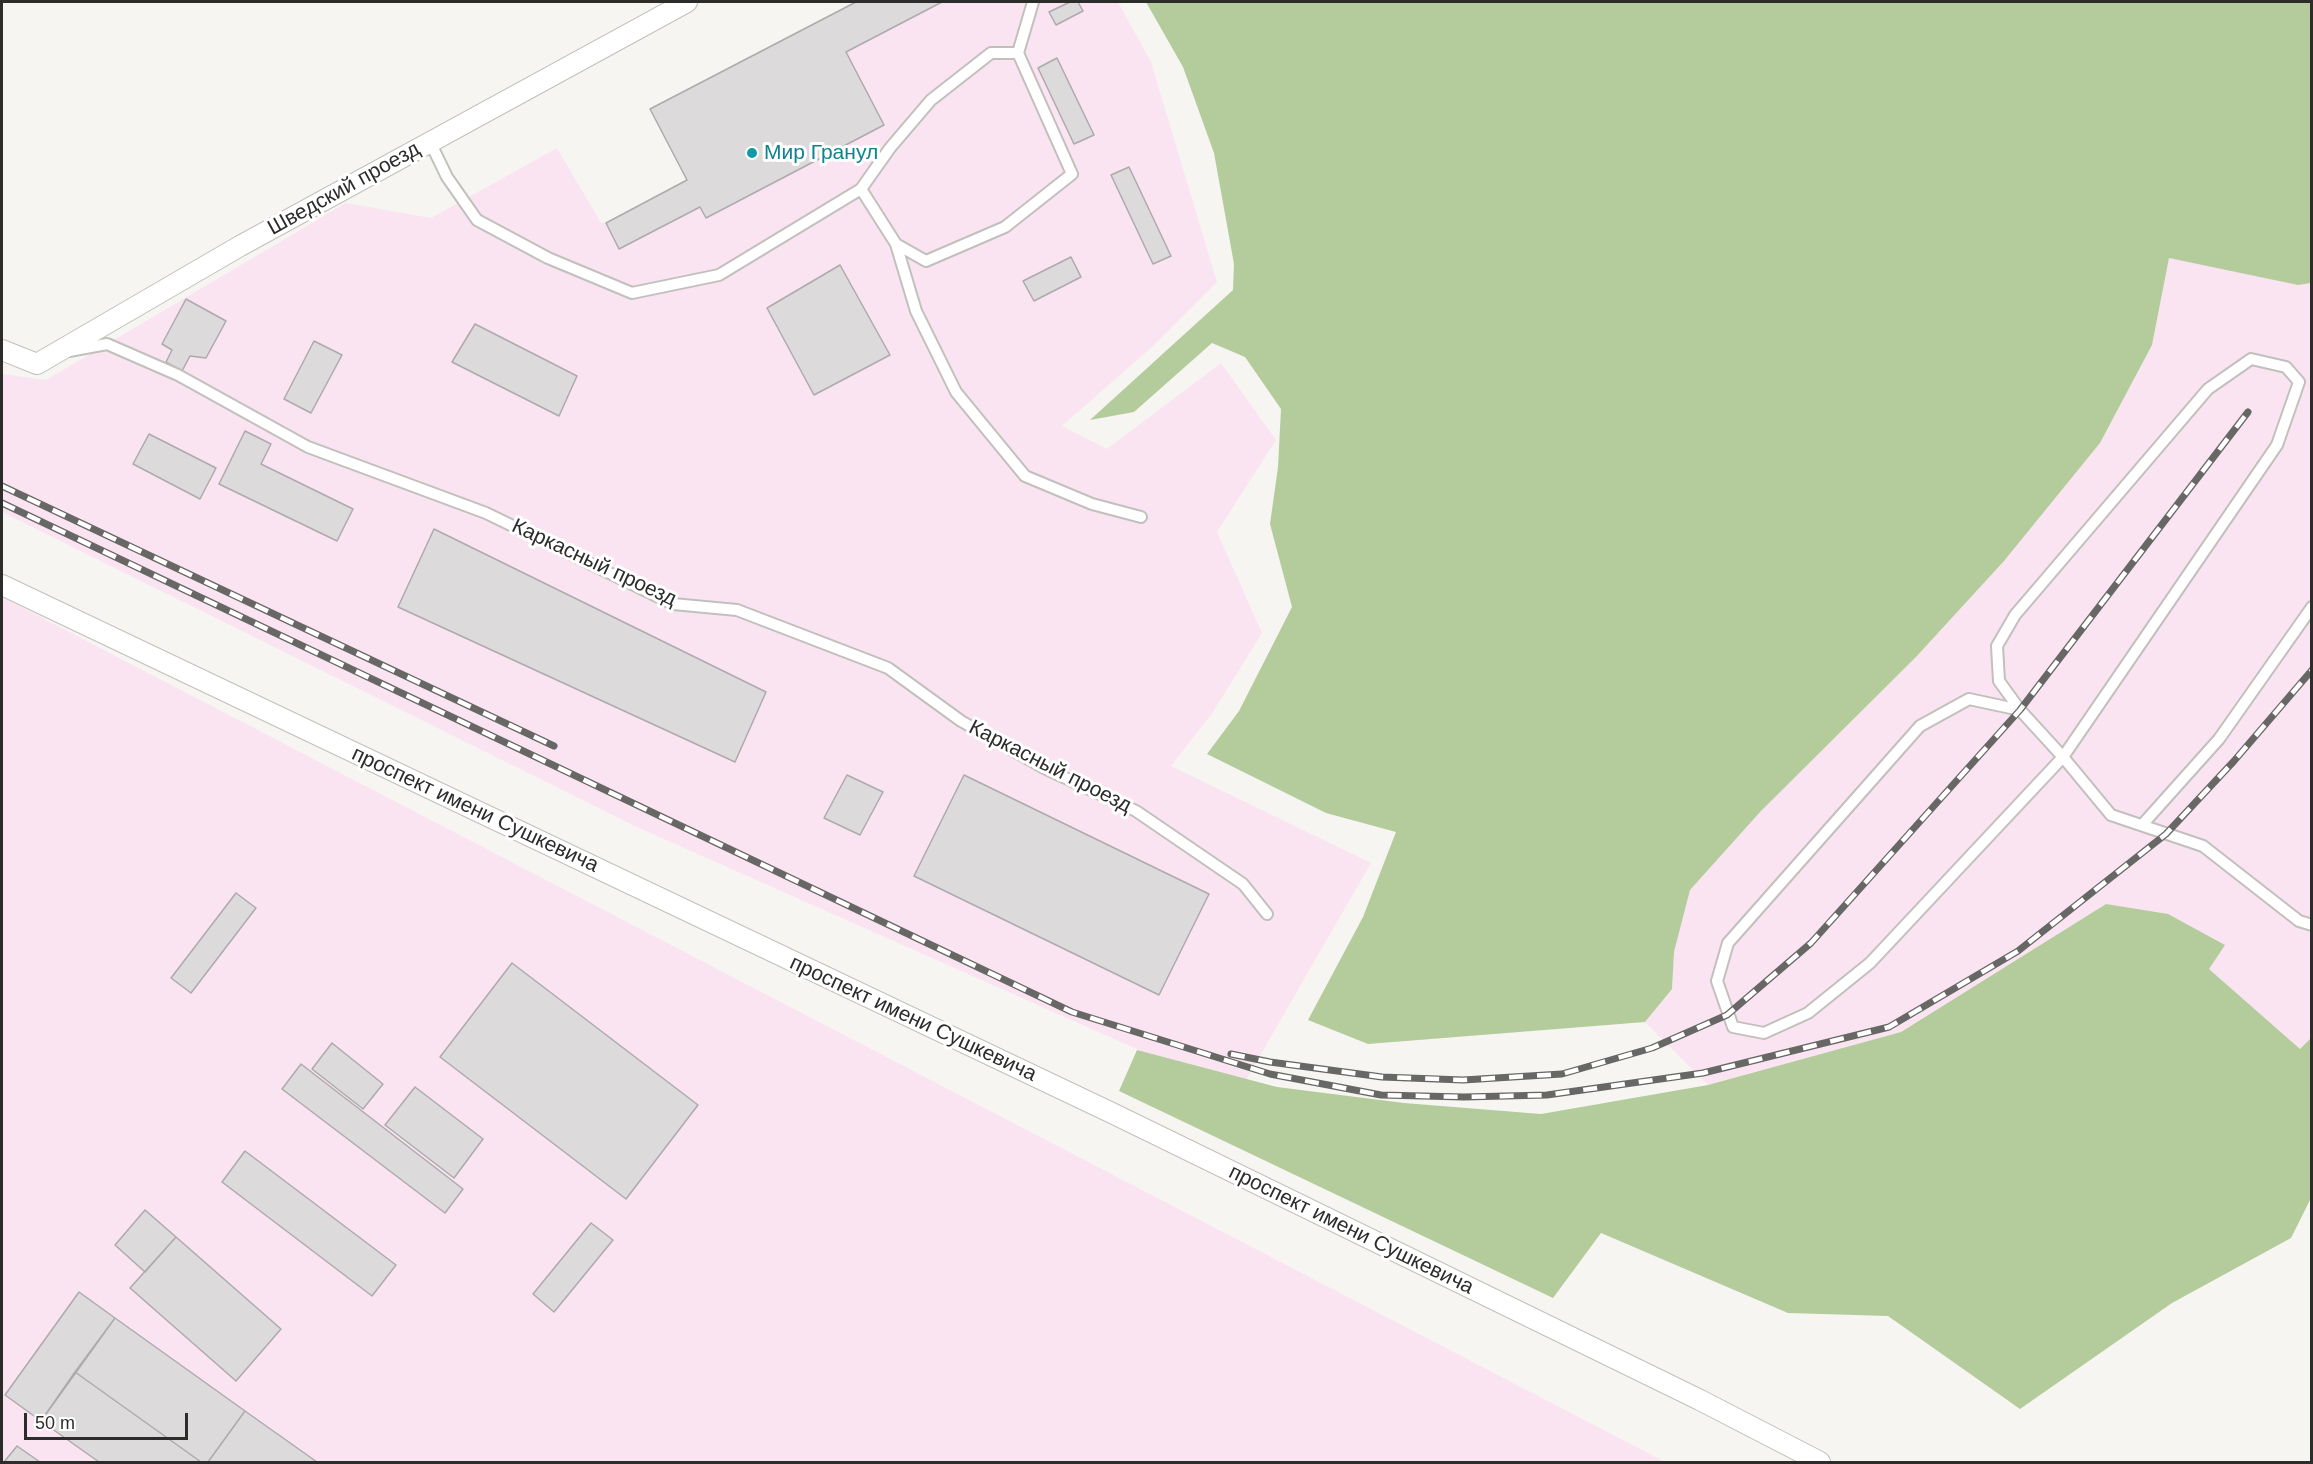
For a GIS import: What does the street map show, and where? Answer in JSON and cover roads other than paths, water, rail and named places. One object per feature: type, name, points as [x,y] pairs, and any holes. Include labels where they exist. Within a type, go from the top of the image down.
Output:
[{"type":"street","name":"Шведский проезд","points":[[2,350],[37,364],[240,246],[687,2]]},
{"type":"street","name":"проспект имени Сушкевича","points":[[2,585],[1114,1114],[1689,1394],[1820,1462]]},
{"type":"lane","points":[[896,244],[926,261],[1005,226],[1072,174],[1018,53],[1033,2]]},
{"type":"lane","points":[[430,142],[447,177],[477,220],[548,258],[632,293],[719,275],[861,189],[890,148],[931,100],[991,53],[1018,53]]},
{"type":"lane","points":[[861,189],[896,244],[916,311],[956,392],[1025,476],[1092,504],[1141,518]]},
{"type":"lane","name":"Каркасный проезд","points":[[54,354],[107,344],[178,375],[308,447],[486,513],[673,604],[736,610],[888,668],[961,721],[1044,768],[1136,811],[1243,884],[1267,914]]},
{"type":"lane","points":[[2020,710],[1970,699],[1920,726],[1728,943],[1717,981],[1733,1027],[1764,1033],[1808,1013],[1870,963],[2063,757],[2277,445],[2299,382],[2286,367],[2252,360],[2208,389],[2015,615],[1997,646],[1999,681],[2020,710],[2063,757],[2111,815],[2203,846],[2299,921],[2312,925]]},
{"type":"lane","points":[[2142,825],[2219,739],[2312,607]]},
{"type":"railway","points":[[1231,1054],[1270,1062],[1382,1077],[1463,1080],[1562,1074],[1652,1048],[1727,1015],[1811,943],[2020,710],[2248,412]]},
{"type":"railway","points":[[2,486],[554,746]]},
{"type":"railway","points":[[2,503],[1072,1012],[1270,1074],[1381,1095],[1464,1097],[1547,1095],[1703,1073],[1889,1027],[2018,951],[2166,834],[2234,761],[2312,670]]},
{"type":"place","name":"Мир Гранул","points":[[752,153]]}]
